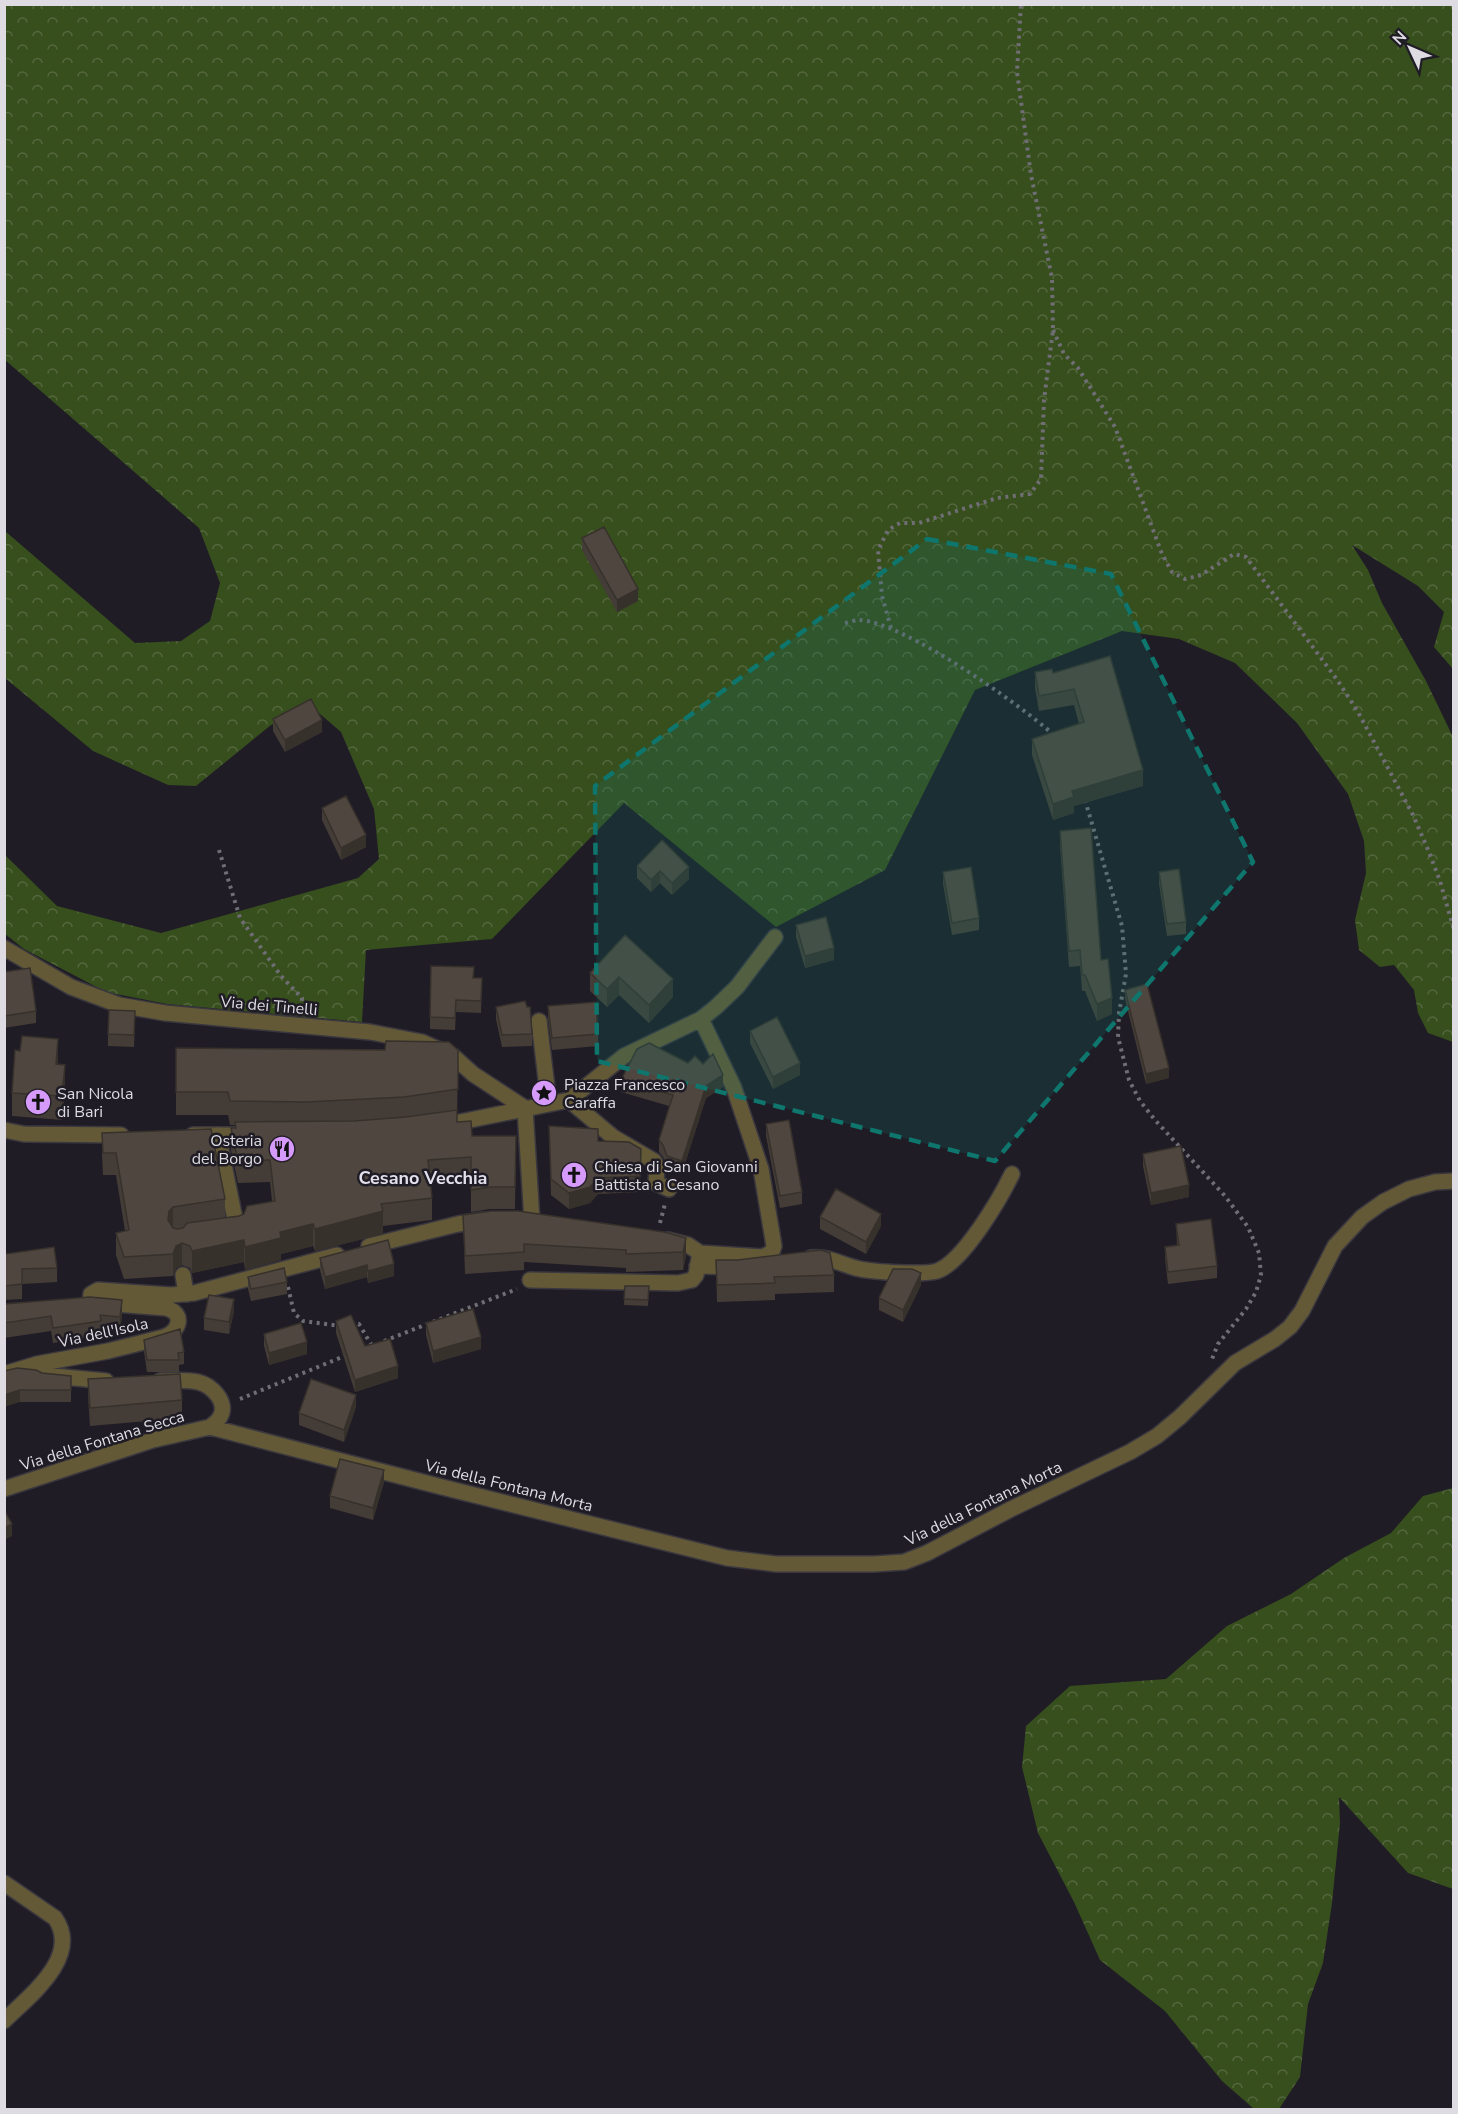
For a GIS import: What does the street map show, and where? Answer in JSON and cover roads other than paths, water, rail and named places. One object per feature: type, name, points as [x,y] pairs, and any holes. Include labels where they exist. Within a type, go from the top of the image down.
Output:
[{"type":"street","points":[[429,1127],[475,1120],[569,1100],[624,1056],[701,1018],[737,987],[775,937]]},
{"type":"street","name":"Via dei Tinelli","points":[[4,948],[70,987],[120,1005],[165,1013],[370,1032],[430,1045],[453,1056],[473,1074],[525,1108]]},
{"type":"street","points":[[699,1260],[763,1257],[772,1252],[774,1246],[761,1169],[734,1088],[701,1018]]},
{"type":"street","points":[[538,1021],[549,1104]]},
{"type":"street","points":[[569,1100],[613,1137],[654,1161],[657,1167],[656,1183],[669,1189]]},
{"type":"street","points":[[525,1108],[531,1221]]},
{"type":"street","points":[[4,1130],[24,1134],[139,1135]]},
{"type":"street","points":[[173,1135],[262,1135]]},
{"type":"street","points":[[218,1135],[237,1229],[218,1232]]},
{"type":"street","points":[[656,1239],[688,1245],[699,1260],[737,1267],[822,1257],[869,1270],[935,1272],[945,1266],[978,1231],[1012,1174]]},
{"type":"street","name":"Via della Fontana Morta","points":[[210,1426],[727,1558],[776,1564],[904,1562],[927,1553],[1011,1509],[1130,1452],[1157,1436],[1180,1417],[1235,1363],[1275,1339],[1290,1327],[1302,1311],[1335,1246],[1349,1229],[1401,1192],[1435,1182],[1454,1181]]},
{"type":"street","points":[[183,1275],[186,1294],[458,1224],[498,1219]]},
{"type":"street","points":[[530,1280],[678,1283],[692,1280],[696,1275],[699,1260]]},
{"type":"street","name":"Via dell'Isola","points":[[4,1374],[37,1364],[108,1351],[164,1337],[172,1334],[178,1327],[178,1314],[171,1309],[85,1302],[91,1294],[98,1290],[186,1294]]},
{"type":"street","points":[[37,1364],[38,1370],[43,1375],[118,1381]]},
{"type":"street","points":[[140,1381],[199,1382],[216,1393],[222,1406],[220,1417],[210,1426]]},
{"type":"street","name":"Via della Fontana Secca","points":[[4,1489],[153,1440],[210,1426]]},
{"type":"street","points":[[4,1883],[55,1918],[62,1933],[63,1943],[59,1959],[54,1967],[4,2021]]},
{"type":"place","name":"Piazza Francesco Caraffa","points":[[544,1093]]},
{"type":"place","name":"San Nicola di Bari","points":[[38,1102]]},
{"type":"place","name":"Osteria del Borgo","points":[[282,1149]]},
{"type":"place","name":"Chiesa di San Giovanni Battista a Cesano","points":[[574,1175]]},
{"type":"district","name":"Cesano Vecchia","points":[[423,1178]]}]
